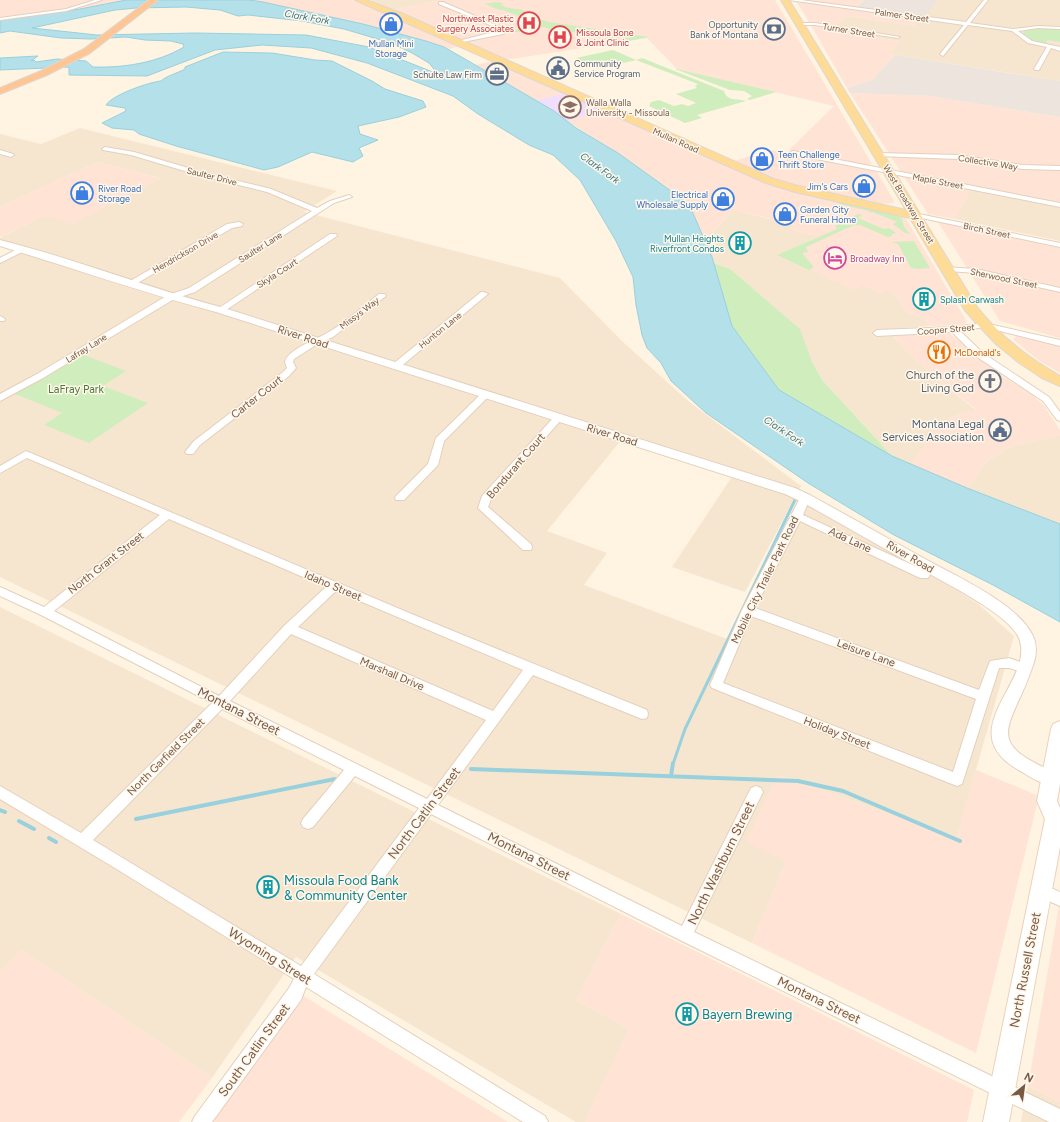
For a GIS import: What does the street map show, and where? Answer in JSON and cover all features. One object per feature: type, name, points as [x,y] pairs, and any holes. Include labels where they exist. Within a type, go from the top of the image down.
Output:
[{"type":"highway","points":[[0,91],[44,73],[87,51],[154,0]]},
{"type":"main road","name":"Mullan Road","points":[[359,0],[460,42],[772,182],[795,189],[914,215]]},
{"type":"main road","name":"West Broadway Street","points":[[785,0],[890,172],[914,215],[971,309],[997,340],[1016,356],[1060,382]]},
{"type":"main road","name":"North Russell Street","points":[[996,1122],[1002,1089],[1050,895],[1057,817],[1047,801],[1060,728]]},
{"type":"street","points":[[0,19],[66,10],[100,0]]},
{"type":"street","name":"Palmer Street","points":[[791,0],[1013,30]]},
{"type":"street","points":[[943,54],[986,0]]},
{"type":"street","points":[[441,3],[505,30],[501,33],[460,42]]},
{"type":"street","points":[[855,9],[861,4]]},
{"type":"street","name":"Turner Street","points":[[800,24],[815,24],[898,37]]},
{"type":"street","points":[[1013,30],[1038,27],[1060,28]]},
{"type":"street","points":[[1013,30],[1030,42],[1049,48],[1060,49]]},
{"type":"street","points":[[1037,69],[1049,48]]},
{"type":"street","name":"Saulter Drive","points":[[105,149],[132,153],[200,174],[269,190],[317,211]]},
{"type":"street","points":[[0,152],[11,155]]},
{"type":"street","name":"Maple Street","points":[[793,153],[1060,205]]},
{"type":"street","name":"Collective Way","points":[[880,156],[958,157],[1022,167],[1060,168]]},
{"type":"street","name":"Saulter Lane","points":[[171,297],[192,290],[332,202],[349,197]]},
{"type":"street","name":"Birch Street","points":[[914,215],[1060,245]]},
{"type":"street","name":"Hendrickson Drive","points":[[131,283],[230,226],[239,224]]},
{"type":"street","name":"Skyla Court","points":[[220,310],[333,236]]},
{"type":"street","name":"River Road","points":[[0,243],[131,283],[171,297],[220,310],[790,491],[805,498],[988,601],[1009,617],[1022,630],[1028,642],[1029,655],[1025,668],[1000,725],[999,738],[1007,753],[1021,765],[1051,778]]},
{"type":"street","points":[[0,261],[22,250]]},
{"type":"street","name":"Sherwood Street","points":[[948,269],[976,271],[1060,290]]},
{"type":"street","name":"Hunton Lane","points":[[396,366],[484,294]]},
{"type":"street","name":"Missys Way","points":[[316,341],[330,335],[382,296]]},
{"type":"street","name":"Lafray Lane","points":[[0,398],[40,376],[171,297]]},
{"type":"street","name":"Cooper Street","points":[[877,333],[954,329],[984,325],[1060,343]]},
{"type":"street","points":[[954,329],[980,355],[1046,399],[1060,418]]},
{"type":"street","name":"Carter Court","points":[[190,452],[197,443],[286,374],[292,368],[288,362],[290,358],[316,341]]},
{"type":"street","points":[[400,498],[433,465],[439,440],[485,395]]},
{"type":"street","name":"Bondurant Court","points":[[527,547],[483,508],[486,498],[558,418]]},
{"type":"street","name":"Idaho Street","points":[[2,467],[26,454],[530,670],[642,714]]},
{"type":"street","name":"Mobile City Trailer Park Road","points":[[716,685],[748,610],[798,516],[805,498]]},
{"type":"street","name":"North Grant Street","points":[[45,612],[168,514]]},
{"type":"street","name":"Ada Lane","points":[[798,516],[924,574]]},
{"type":"street","name":"North Garfield Street","points":[[82,841],[221,702],[289,628],[333,586]]},
{"type":"street","name":"Montana Street","points":[[0,591],[45,612],[685,935],[1060,1118]]},
{"type":"street","name":"Leisure Lane","points":[[748,610],[984,697]]},
{"type":"street","name":"Marshall Drive","points":[[289,628],[495,718]]},
{"type":"street","points":[[984,697],[994,664],[1009,663],[1025,668]]},
{"type":"street","name":"North Catlin Street","points":[[304,976],[530,670]]},
{"type":"street","name":"Holiday Street","points":[[716,685],[957,780],[984,697]]},
{"type":"street","points":[[308,824],[354,768]]},
{"type":"street","name":"Wyoming Street","points":[[0,792],[120,863],[539,1122]]},
{"type":"street","name":"North Washburn Street","points":[[685,935],[756,792]]},
{"type":"street","name":"South Catlin Street","points":[[201,1122],[295,994],[304,976]]},
{"type":"shaded area","points":[[0,0],[126,0],[80,9],[0,20]]},
{"type":"shaded area","name":"Mullan Mini Storage","points":[[249,0],[352,0],[460,46],[449,49],[363,24]]},
{"type":"shaded area","points":[[365,0],[439,0],[393,10]]},
{"type":"shaded area","points":[[439,0],[775,0],[872,164],[865,165],[788,151],[834,106],[677,69],[647,38],[504,60],[393,10]]},
{"type":"shaded area","points":[[795,0],[864,0],[856,8],[922,19],[914,26],[846,16],[830,31],[901,41],[889,54],[895,55],[872,80],[847,88]]},
{"type":"shaded area","points":[[864,0],[939,0],[922,19],[855,9]]},
{"type":"shaded area","points":[[939,0],[1060,0],[1060,81],[889,54],[900,41],[830,31],[846,16],[914,26]]},
{"type":"shaded area","points":[[895,55],[1060,81],[1060,117],[930,96],[850,93],[847,88],[872,80]]},
{"type":"shaded area","points":[[494,61],[565,93],[535,101],[475,65]]},
{"type":"shaded area","name":"Walla Walla University - Missoula","points":[[565,93],[604,111],[567,121],[554,111],[535,101]]},
{"type":"shaded area","points":[[850,93],[930,96],[1060,117],[1060,207],[972,189],[955,219],[928,214]]},
{"type":"shaded area","points":[[604,111],[762,182],[796,192],[905,217],[967,322],[962,325],[929,326],[922,317],[907,312],[896,295],[887,291],[881,293],[864,285],[854,290],[777,255],[819,237],[790,230],[794,224],[733,210],[705,241],[689,204],[618,153],[567,121]]},
{"type":"shaded area","points":[[80,128],[337,191],[304,212],[560,278],[622,341],[688,401],[801,486],[745,592],[672,567],[737,469],[0,239],[1,237],[43,216],[159,178],[97,162],[0,207],[0,134],[41,144]]},
{"type":"shaded area","points":[[770,150],[877,172],[894,203],[880,204],[799,187],[781,182],[731,162]]},
{"type":"shaded area","name":"River Road Storage","points":[[97,162],[161,179],[71,224],[43,216],[0,237],[0,207]]},
{"type":"shaded area","points":[[971,189],[1060,207],[1060,241],[955,219]]},
{"type":"shaded area","points":[[733,210],[794,225],[790,229],[820,236],[778,255],[864,285],[881,293],[887,290],[896,295],[907,312],[922,317],[929,326],[887,329],[935,378],[976,410],[960,414],[940,422],[912,465],[892,456],[823,381],[812,362],[730,269],[713,263],[705,241]]},
{"type":"shaded area","points":[[938,222],[1060,248],[1060,338],[1000,321]]},
{"type":"shaded area","points":[[20,253],[166,299],[172,296],[622,439],[547,531],[607,553],[584,585],[730,640],[798,499],[919,567],[977,603],[1014,636],[957,837],[777,775],[786,861],[752,943],[0,577],[0,263]]},
{"type":"shaded area","points":[[948,332],[1004,377],[1034,396],[1045,407],[1060,430],[1060,435],[1007,448],[985,463],[967,488],[912,465],[940,422],[976,409],[935,378],[902,346],[893,335]]},
{"type":"shaded area","points":[[1016,336],[1060,346],[1060,373],[1038,360],[1014,340]]},
{"type":"shaded area","points":[[1060,435],[1060,524],[967,488],[985,463],[1007,448]]},
{"type":"shaded area","points":[[0,607],[621,914],[576,1000],[629,1029],[585,1122],[576,1122],[296,957],[212,1078],[21,950],[0,972]]},
{"type":"shaded area","points":[[976,770],[1039,796],[976,1053],[752,943],[786,861],[746,842],[777,775],[957,837]]},
{"type":"shaded area","points":[[1060,900],[1060,1102],[1028,1086]]},
{"type":"shaded area","points":[[621,914],[974,1090],[967,1122],[585,1122],[629,1029],[576,1000]]},
{"type":"shaded area","points":[[21,950],[212,1078],[179,1122],[0,1122],[0,972]]},
{"type":"shaded area","points":[[302,995],[508,1122],[211,1122]]},
{"type":"shaded area","points":[[1028,1086],[1060,1102],[1060,1122],[1021,1122]]},
{"type":"green space","points":[[495,2],[503,3],[501,5],[505,6],[504,7],[523,10],[528,15],[549,22],[649,37],[629,41],[622,37],[611,39],[590,33],[585,34],[555,29],[552,30],[544,27],[527,32],[510,32],[539,24],[485,4]]},
{"type":"green space","points":[[1047,28],[1060,29],[1060,42],[1048,40],[1045,43],[1033,41],[1022,34],[1025,31]]},
{"type":"green space","points":[[613,50],[636,60],[597,69],[576,58]]},
{"type":"green space","points":[[642,58],[724,91],[730,98],[746,101],[697,115],[702,118],[685,123],[649,106],[651,102],[659,100],[674,106],[682,104],[688,106],[696,103],[676,94],[697,88],[695,86],[698,84],[636,60]]},
{"type":"green space","points":[[675,69],[776,92],[750,100],[747,99],[752,96],[744,91],[730,90]]},
{"type":"green space","points":[[840,202],[896,214],[902,219],[904,227],[910,234],[905,233],[893,224],[897,222],[872,212],[869,213],[869,211],[838,204]]},
{"type":"green space","points":[[858,214],[862,215],[858,218],[884,229],[889,228],[896,233],[888,237],[860,225],[854,225],[806,247],[808,252],[802,253],[814,267],[809,270],[777,255],[837,229],[835,226]]},
{"type":"green space","points":[[914,241],[930,268],[911,268],[898,244],[891,242]]},
{"type":"green space","points":[[713,263],[730,269],[800,329],[812,362],[823,381],[892,456],[779,390],[732,326]]},
{"type":"green space","name":"LaFray Park","points":[[81,354],[126,371],[103,386],[148,403],[89,443],[44,425],[62,413],[15,394]]},
{"type":"water","name":"Clark Fork","points":[[126,0],[249,0],[263,2],[363,24],[444,47],[554,111],[576,128],[618,153],[689,204],[712,257],[732,326],[779,390],[892,456],[967,488],[1060,524],[1060,622],[993,585],[894,535],[808,483],[706,413],[671,381],[661,363],[647,348],[642,335],[636,305],[633,277],[616,241],[580,180],[553,155],[529,145],[478,114],[453,96],[367,63],[311,48],[262,45],[215,50],[147,76],[69,75],[69,67],[0,70],[0,58],[38,56],[31,61],[34,60],[36,62],[57,59],[86,61],[93,67],[116,67],[151,61],[184,47],[183,44],[171,41],[145,40],[126,37],[91,39],[61,38],[10,31],[0,33],[0,20],[80,9]],"holes":[[[186,7],[220,10],[238,16],[248,15],[302,21],[344,29],[391,43],[412,53],[429,63],[438,74],[369,47],[306,35],[195,33],[97,35],[32,28],[115,10]]]},
{"type":"water","points":[[223,52],[272,53],[315,60],[332,61],[385,89],[423,101],[426,107],[399,117],[358,126],[360,134],[378,140],[359,148],[363,156],[353,162],[312,152],[278,167],[264,170],[176,146],[139,134],[134,130],[112,128],[102,123],[126,111],[125,108],[106,105],[115,97],[140,86],[161,81],[185,69],[185,67]]},
{"type":"waterway","points":[[673,764],[685,729],[795,500]]},
{"type":"waterway","points":[[671,776],[673,763]]},
{"type":"waterway","points":[[471,769],[798,781],[843,791],[960,841]]},
{"type":"waterway","points":[[136,819],[335,779]]},
{"type":"waterway","points":[[0,810],[5,812]]},
{"type":"waterway","points":[[19,821],[34,829]]},
{"type":"waterway","points":[[49,838],[56,842]]},
{"type":"place","name":"Northwest Plastic Surgery Associates","points":[[529,23]]},
{"type":"place","name":"Mullan Mini Storage","points":[[391,24]]},
{"type":"place","name":"Opportunity Bank of Montana","points":[[774,29]]},
{"type":"place","name":"Missoula Bone & Joint Clinic","points":[[560,37]]},
{"type":"place","name":"Community Service Program","points":[[558,68]]},
{"type":"place","name":"Schulte Law Firm","points":[[497,74]]},
{"type":"place","name":"Walla Walla University - Missoula","points":[[570,107]]},
{"type":"place","name":"Teen Challenge Thrift Store","points":[[762,159]]},
{"type":"place","name":"Jim's Cars","points":[[864,186]]},
{"type":"place","name":"River Road Storage","points":[[82,193]]},
{"type":"place","name":"Electrical Wholesale Supply","points":[[723,199]]},
{"type":"place","name":"Garden City Funeral Home","points":[[785,214]]},
{"type":"place","name":"Mullan Heights Riverfront Condos","points":[[740,243]]},
{"type":"place","name":"Broadway Inn","points":[[835,258]]},
{"type":"place","name":"Splash Carwash","points":[[924,299]]},
{"type":"place","name":"McDonald's","points":[[939,352]]},
{"type":"place","name":"Church of the Living God","points":[[990,381]]},
{"type":"place","name":"Montana Legal Services Association","points":[[1000,430]]},
{"type":"place","name":"Missoula Food Bank & Community Center","points":[[268,887]]},
{"type":"place","name":"Bayern Brewing","points":[[687,1014]]}]
